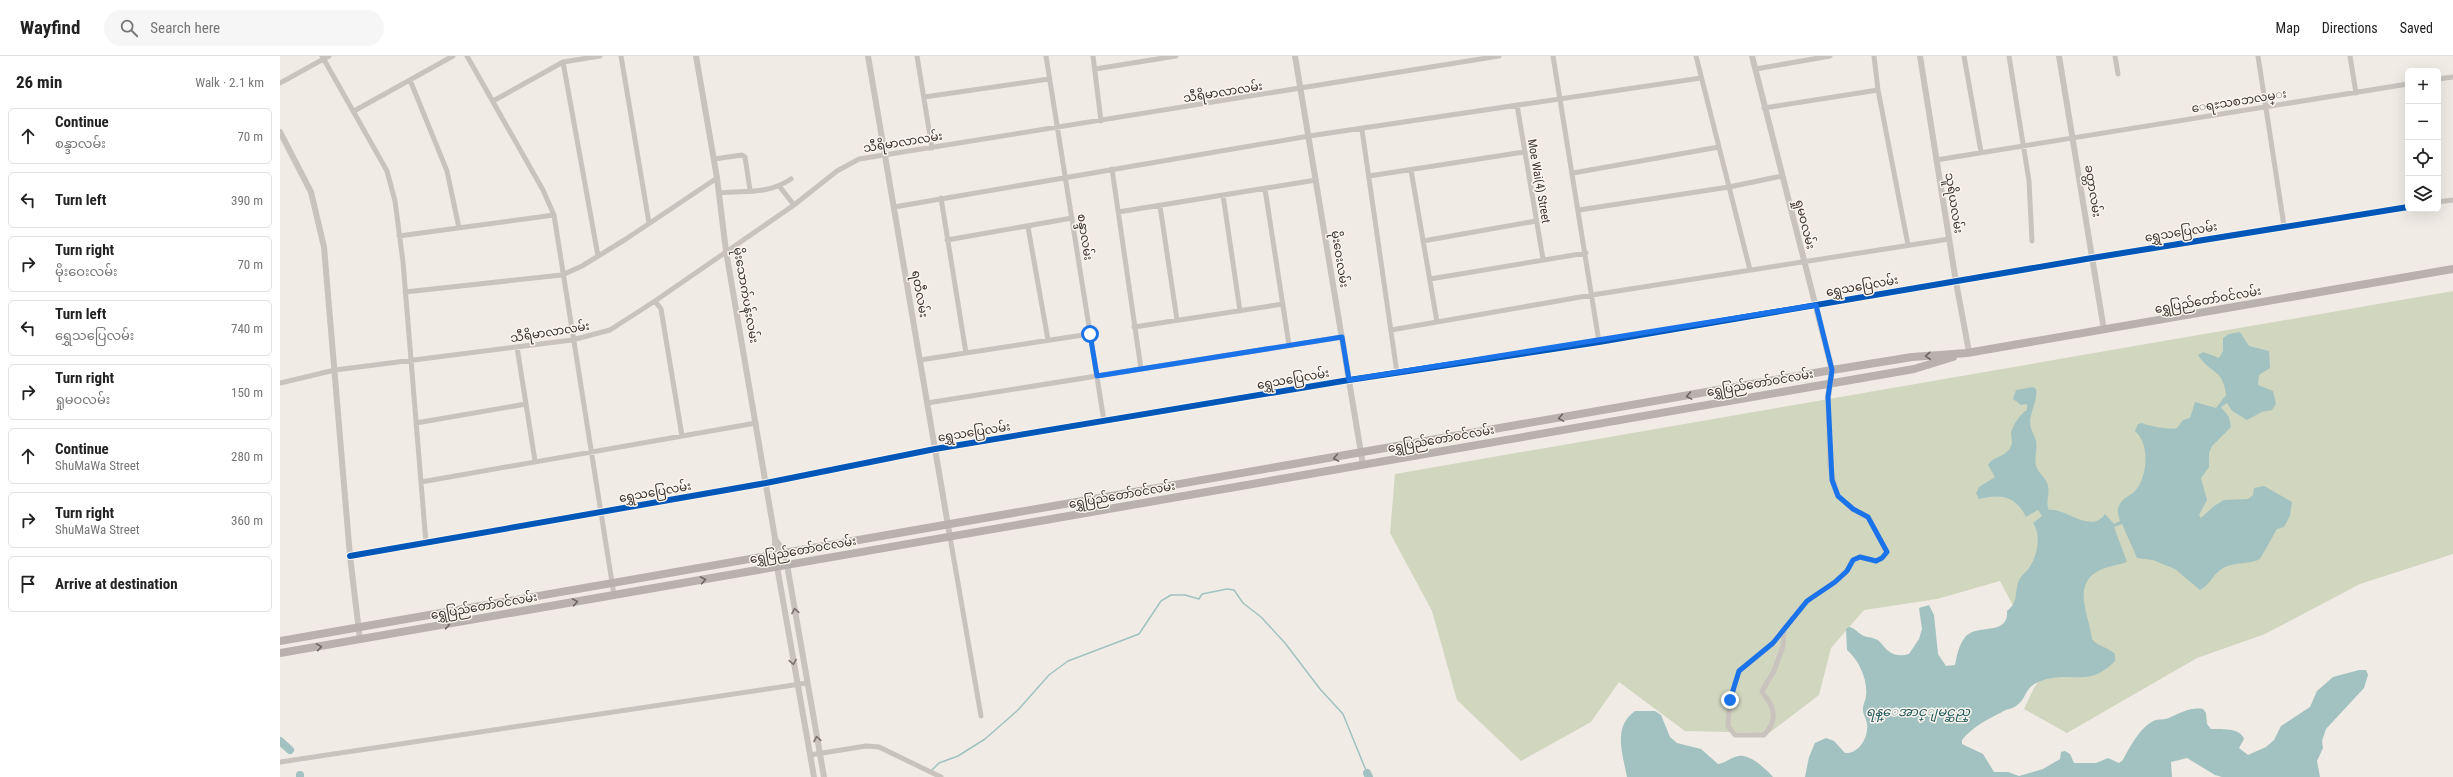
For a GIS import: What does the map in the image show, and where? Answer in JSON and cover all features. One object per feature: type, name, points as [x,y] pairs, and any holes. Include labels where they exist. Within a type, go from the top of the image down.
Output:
[{"type":"main road","name":"ရွှေပြည်တော်ဝင်လမ်း","points":[[280,641],[775,554],[1360,454],[1832,370],[1912,357],[1968,353],[2453,269]]},
{"type":"main road","name":"ရွှေပြည်တော်ဝင်လမ်း","points":[[280,653],[1914,369],[1968,353]]},
{"type":"street","points":[[280,83],[329,56]]},
{"type":"street","points":[[354,111],[453,56]]},
{"type":"street","points":[[467,56],[543,190],[554,216],[572,340],[614,595]]},
{"type":"street","points":[[493,101],[563,62],[600,56]]},
{"type":"street","points":[[621,56],[649,223]]},
{"type":"street","name":"မိုးသောက်ပန်းလမ်း","points":[[696,56],[720,193],[726,251],[775,538],[777,567],[814,777]]},
{"type":"street","name":"ရတီလမ်း","points":[[868,56],[950,537]]},
{"type":"street","points":[[917,56],[932,148]]},
{"type":"street","name":"စန္ဒာလမ်း","points":[[1046,56],[1104,421]]},
{"type":"street","points":[[1093,56],[1101,121]]},
{"type":"street","points":[[1095,69],[1176,56]]},
{"type":"street","name":"မိုးဝေးလမ်း","points":[[1295,56],[1362,466]]},
{"type":"street","name":"သီရိမာလာလမ်း","points":[[280,383],[335,370],[572,340],[610,330],[655,301],[794,205],[837,171],[859,159],[1300,90],[1479,58],[1499,56]]},
{"type":"street","points":[[1553,56],[1586,253],[1599,342]]},
{"type":"street","points":[[1696,56],[1750,270]]},
{"type":"street","name":"ရှုမဝလမ်း","points":[[1752,56],[1803,262],[1816,305],[1832,370],[1828,397]]},
{"type":"street","points":[[1756,69],[1830,56]]},
{"type":"street","points":[[1874,56],[1878,90],[1908,245]]},
{"type":"street","name":"သူရိယလမ်း","points":[[1920,56],[1968,353]]},
{"type":"street","points":[[1964,56],[1981,152]]},
{"type":"street","points":[[2009,56],[2022,146],[2030,181],[2029,207],[2032,241]]},
{"type":"street","name":"ခတ္တာလမ်း","points":[[2059,56],[2104,330]]},
{"type":"street","points":[[2115,56],[2118,74]]},
{"type":"street","points":[[2258,56],[2284,226]]},
{"type":"street","points":[[2350,56],[2356,93]]},
{"type":"street","points":[[323,58],[387,171],[395,201],[405,292],[426,543]]},
{"type":"street","points":[[563,62],[598,256]]},
{"type":"street","points":[[2441,79],[2453,77]]},
{"type":"street","points":[[894,207],[1309,136],[1362,130],[1517,105],[1701,78]]},
{"type":"street","points":[[924,97],[1049,79]]},
{"type":"street","points":[[410,80],[447,171],[459,228]]},
{"type":"street","name":"ေရႊသစၥာလမ္း","points":[[1936,160],[2405,85]]},
{"type":"street","points":[[1764,108],[1878,90]]},
{"type":"street","name":"Moe Wai(4) Street","points":[[1517,105],[1543,260]]},
{"type":"street","points":[[1362,130],[1397,373]]},
{"type":"street","points":[[280,132],[311,192],[324,247],[350,556],[360,640]]},
{"type":"street","points":[[1573,173],[1719,146]]},
{"type":"street","points":[[1368,176],[1524,152]]},
{"type":"street","points":[[714,159],[742,155],[745,157],[750,190]]},
{"type":"street","points":[[1112,169],[1140,369]]},
{"type":"street","points":[[1410,170],[1437,322]]},
{"type":"street","points":[[1579,210],[1729,187],[1782,176]]},
{"type":"street","points":[[405,292],[562,275],[598,256],[717,178]]},
{"type":"street","points":[[720,193],[750,190],[760,192],[780,187],[791,179]]},
{"type":"street","points":[[1118,212],[1316,180]]},
{"type":"street","points":[[780,187],[794,205]]},
{"type":"street","points":[[1265,189],[1289,345]]},
{"type":"street","points":[[1223,196],[1240,311]]},
{"type":"street","points":[[941,198],[966,353]]},
{"type":"street","points":[[2441,202],[2453,200]]},
{"type":"street","points":[[1160,206],[1177,320]]},
{"type":"street","name":"ရွှေသပြေလမ်း","points":[[350,556],[766,483],[935,449],[1349,380],[1599,342],[2092,258],[2405,207]]},
{"type":"street","points":[[399,236],[554,216]]},
{"type":"street","points":[[947,240],[1028,227],[1072,218]]},
{"type":"street","points":[[1423,241],[1536,221]]},
{"type":"street","points":[[1028,227],[1048,340]]},
{"type":"street","points":[[1391,330],[1592,295],[1949,239]]},
{"type":"street","points":[[1430,279],[1586,253]]},
{"type":"street","points":[[655,301],[661,309],[682,436]]},
{"type":"street","points":[[1134,327],[1283,304]]},
{"type":"street","points":[[920,360],[1090,334]]},
{"type":"street","points":[[927,403],[1342,337]]},
{"type":"street","points":[[517,347],[535,461]]},
{"type":"street","points":[[1784,631],[1783,646],[1774,671],[1762,691],[1771,704],[1773,720],[1770,729],[1764,734],[1735,735],[1728,726],[1730,700],[1735,676],[1739,671],[1784,631],[1807,601],[1847,571],[1853,560],[1860,557],[1876,561],[1882,558],[1887,552],[1868,517],[1853,509],[1838,496],[1830,467],[1828,397]]},
{"type":"street","points":[[1673,399],[1675,411]]},
{"type":"street","points":[[416,423],[526,404]]},
{"type":"street","points":[[1547,421],[1549,433]]},
{"type":"street","points":[[421,482],[756,422]]},
{"type":"street","points":[[950,537],[981,716]]},
{"type":"street","points":[[775,538],[785,553],[824,777]]},
{"type":"street","points":[[280,762],[807,683]]},
{"type":"street","points":[[810,755],[866,746],[879,747],[941,777]]},
{"type":"green space","points":[[2453,291],[2453,554],[2360,584],[2265,634],[2197,658],[2067,733],[2024,709],[2034,688],[2047,670],[2000,581],[1937,599],[1864,610],[1831,648],[1819,695],[1769,733],[1685,731],[1619,682],[1591,722],[1521,761],[1457,700],[1432,611],[1390,533],[1395,474]]},
{"type":"water","name":"ရန္ေအာင္ျမင္ဆည္","points":[[2240,332],[2249,346],[2269,351],[2270,368],[2259,375],[2258,385],[2273,391],[2276,404],[2272,410],[2262,412],[2247,420],[2232,411],[2227,403],[2221,407],[2229,417],[2231,427],[2212,446],[2209,453],[2209,467],[2201,478],[2207,500],[2199,515],[2201,518],[2214,506],[2224,500],[2248,499],[2253,495],[2254,488],[2264,486],[2292,502],[2290,516],[2284,527],[2277,529],[2260,559],[2257,561],[2223,568],[2200,590],[2175,569],[2153,560],[2137,558],[2122,524],[2114,527],[2127,562],[2100,570],[2091,576],[2086,583],[2084,601],[2092,639],[2115,654],[2115,661],[2098,674],[2082,677],[2057,677],[2047,679],[2033,685],[2029,688],[2023,699],[2016,706],[1975,727],[1962,740],[1962,744],[1983,754],[1994,772],[2008,772],[2019,776],[2043,769],[2060,759],[2061,752],[2065,751],[2070,754],[2074,763],[2096,763],[2108,758],[2119,763],[2123,760],[2132,743],[2141,731],[2151,722],[2167,719],[2187,710],[2203,709],[2206,713],[2207,724],[2211,729],[2230,730],[2242,735],[2244,739],[2239,748],[2248,755],[2266,747],[2274,740],[2281,726],[2310,707],[2317,691],[2333,677],[2359,670],[2366,670],[2368,675],[2364,688],[2326,729],[2322,741],[2323,748],[2317,761],[2320,777],[2222,777],[2215,775],[2187,758],[2171,762],[2172,777],[1805,777],[1809,757],[1815,743],[1826,738],[1834,741],[1845,753],[1850,753],[1859,748],[1865,739],[1867,723],[1863,705],[1866,698],[1866,683],[1859,665],[1847,650],[1846,629],[1849,627],[1864,636],[1876,639],[1886,649],[1895,655],[1909,654],[1919,639],[1922,629],[1919,608],[1929,605],[1934,615],[1938,654],[1946,666],[1955,665],[1960,646],[1966,636],[1977,631],[1998,627],[2003,624],[2006,619],[2007,611],[2011,608],[2015,601],[2019,580],[2029,568],[2034,558],[2038,540],[2036,528],[2033,523],[2042,516],[2038,510],[2026,517],[2022,510],[2012,500],[2001,497],[1987,497],[1979,499],[1976,493],[1979,487],[1995,477],[1988,465],[1990,462],[2009,450],[2012,444],[2011,433],[2013,427],[2027,410],[2027,404],[2021,405],[2013,399],[2016,390],[2033,387],[2036,389],[2036,397],[2030,424],[2036,441],[2036,465],[2048,486],[2047,504],[2049,510],[2063,512],[2078,519],[2093,522],[2099,520],[2105,514],[2114,524],[2120,521],[2118,508],[2120,503],[2135,491],[2143,477],[2145,469],[2146,460],[2143,443],[2140,436],[2135,431],[2138,424],[2142,423],[2159,427],[2177,428],[2183,420],[2190,418],[2195,402],[2216,408],[2226,395],[2222,380],[2216,372],[2207,366],[2198,355],[2203,352],[2219,358],[2223,351],[2223,338],[2229,334]]},
{"type":"water","points":[[1635,711],[1655,711],[1661,715],[1670,737],[1677,743],[1701,749],[1718,764],[1739,756],[1748,757],[1758,763],[1773,777],[1627,777],[1622,751],[1621,733],[1623,725]]},
{"type":"waterway","points":[[932,770],[939,763],[958,756],[985,739],[1018,710],[1049,675],[1068,661],[1139,634],[1161,601],[1171,595],[1185,595],[1199,599],[1202,594],[1227,589],[1234,590],[1243,603],[1261,617],[1285,643],[1320,689],[1343,714],[1367,773]]},
{"type":"waterway","points":[[280,741],[290,750]]},
{"type":"waterway","points":[[1367,773],[1369,777]]},
{"type":"cycle path","points":[[350,556],[766,483],[935,449],[1349,380],[1599,342],[2092,258],[2405,207]]},
{"type":"route","points":[[1090,334],[1097,376],[1342,337],[1349,380],[1599,342],[1816,305],[1832,370],[1828,397],[1828,443],[1832,480],[1838,496],[1853,509],[1868,517],[1887,552],[1882,558],[1876,561],[1860,557],[1853,560],[1847,571],[1835,582],[1807,601],[1773,643],[1763,650],[1735,676],[1735,685],[1730,700]]}]
